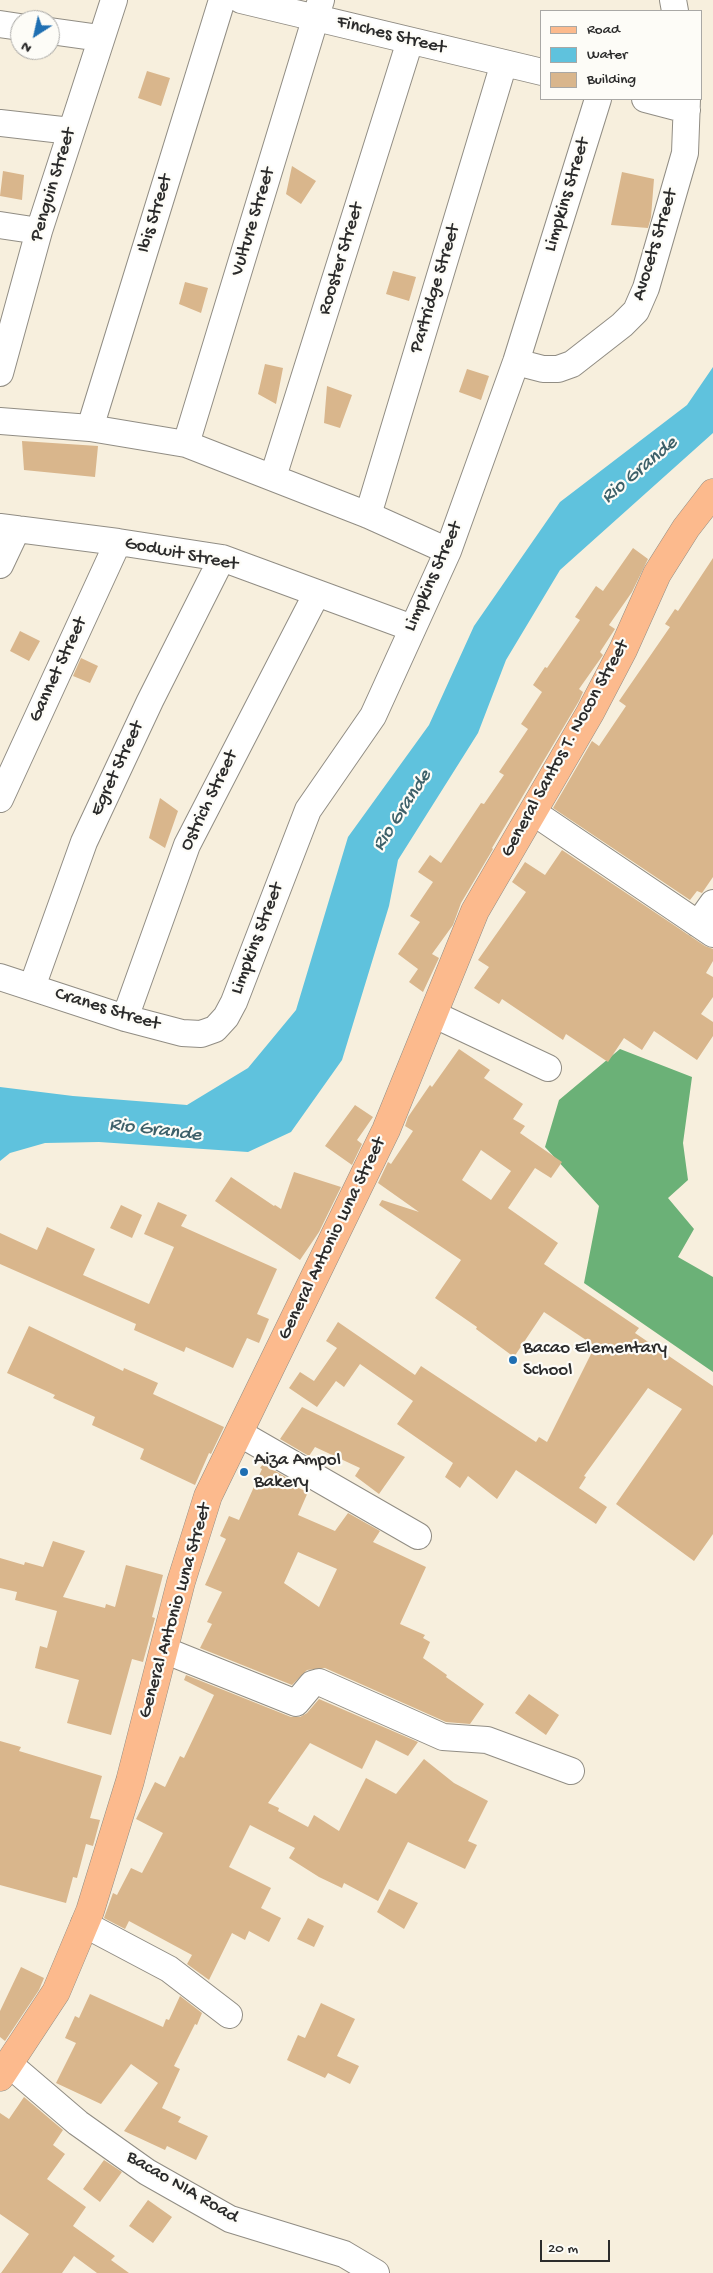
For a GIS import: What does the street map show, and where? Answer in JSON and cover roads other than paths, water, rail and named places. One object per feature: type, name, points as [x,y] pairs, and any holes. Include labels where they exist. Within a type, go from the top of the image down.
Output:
[{"type":"main road","name":"General Santos T. Nocon Street","points":[[433,1014],[475,911],[599,697],[623,650],[657,574],[686,528],[713,493]]},
{"type":"main road","name":"General Antonio Luna Street","points":[[5,2071],[56,1992],[90,1911],[130,1781],[181,1582],[208,1496],[386,1130],[433,1014]]},
{"type":"street","name":"Penguin Street","points":[[0,373],[6,325],[40,231],[100,38],[114,0]]},
{"type":"street","name":"Ibis Street","points":[[90,428],[222,0]]},
{"type":"street","name":"Finches Street","points":[[241,0],[319,9],[410,40],[540,72]]},
{"type":"street","name":"Vulture Street","points":[[186,444],[319,9]]},
{"type":"street","points":[[60,33],[100,38]]},
{"type":"street","name":"Rooster Street","points":[[273,477],[410,40]]},
{"type":"street","name":"Partridge Street","points":[[368,515],[504,63]]},
{"type":"street","name":"Limpkins Street","points":[[215,1029],[226,1017],[234,1002],[308,810],[373,716],[448,550],[516,362],[598,100]]},
{"type":"street","points":[[653,100],[687,104]]},
{"type":"street","name":"Avocets Street","points":[[516,362],[543,369],[558,369],[572,364],[622,325],[636,311],[646,288],[685,153],[687,104]]},
{"type":"street","points":[[0,123],[71,131]]},
{"type":"street","points":[[0,225],[40,231]]},
{"type":"street","points":[[0,421],[90,428],[186,444],[368,515],[448,550]]},
{"type":"street","points":[[0,565],[9,528]]},
{"type":"street","name":"Godwit Street","points":[[9,528],[222,558],[412,628]]},
{"type":"street","name":"Gannet Street","points":[[0,799],[118,542]]},
{"type":"street","name":"Egret Street","points":[[32,986],[84,842],[150,701],[222,558]]},
{"type":"street","name":"Ostrich Street","points":[[125,1018],[187,845],[317,593]]},
{"type":"street","points":[[533,812],[706,929],[713,903]]},
{"type":"street","name":"Cranes Street","points":[[0,977],[125,1018],[182,1033],[201,1034],[215,1029]]},
{"type":"street","points":[[433,1014],[548,1068]]},
{"type":"street","points":[[239,1433],[418,1536]]},
{"type":"street","points":[[164,1650],[296,1703],[312,1684],[318,1682],[443,1737],[487,1740],[571,1771]]},
{"type":"street","points":[[84,1924],[169,1969],[229,2015]]},
{"type":"street","name":"Bacao NIA Road","points":[[5,2071],[156,2177],[230,2219],[344,2254],[376,2273]]},
{"type":"water","name":"Rio Grande","points":[[713,367],[713,433],[560,570],[506,660],[478,733],[398,860],[389,906],[342,1060],[291,1132],[248,1152],[99,1142],[45,1143],[10,1153],[0,1161],[0,1087],[73,1096],[187,1105],[248,1068],[296,1010],[348,837],[429,725],[474,626],[560,502],[687,405]]},
{"type":"place","name":"Bacao Elementary School","points":[[513,1360]]},
{"type":"place","name":"Aiza Ampol Bakery","points":[[244,1472]]}]
